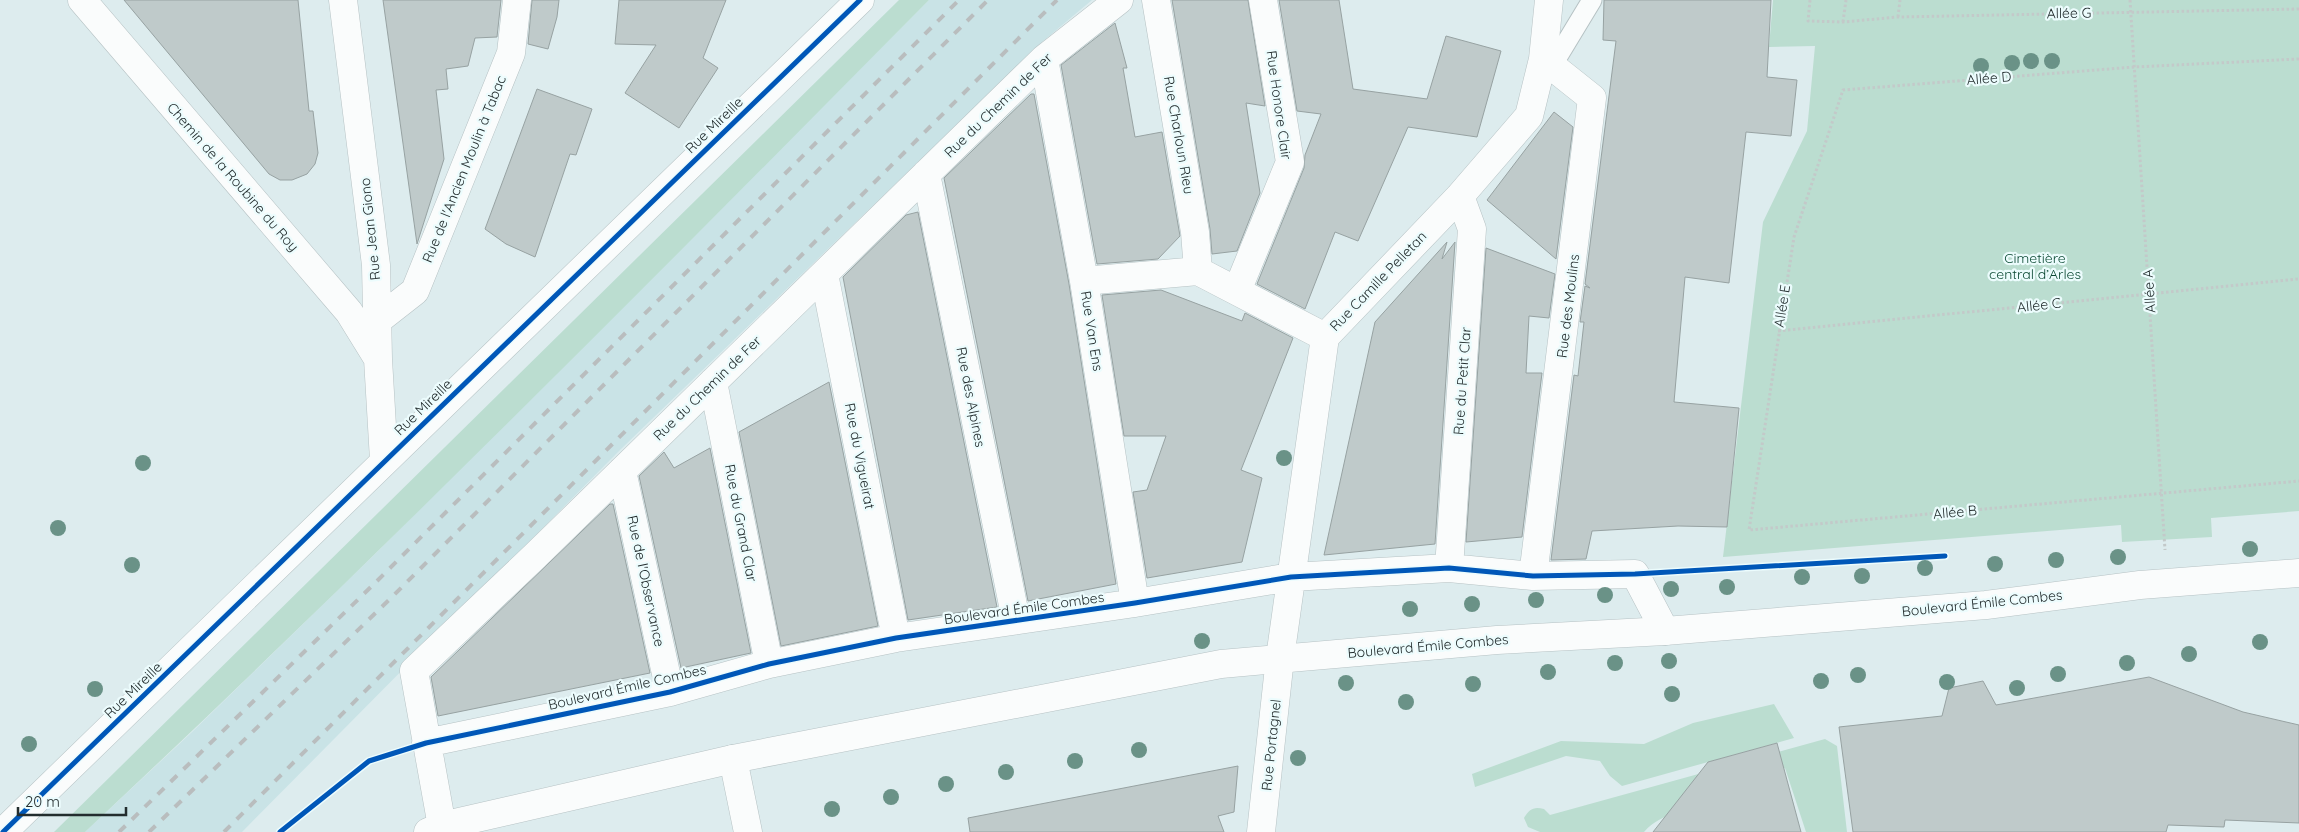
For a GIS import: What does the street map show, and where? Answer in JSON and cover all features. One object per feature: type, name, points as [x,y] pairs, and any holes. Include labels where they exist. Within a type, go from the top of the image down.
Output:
[{"type":"street","name":"Chemin de la Roubine du Roy","points":[[82,0],[349,312],[378,358]]},
{"type":"street","name":"Rue Jean Giono","points":[[343,0],[376,265],[378,358],[384,460]]},
{"type":"street","name":"Rue de l'Ancien Moulin à Tabac","points":[[378,320],[415,291],[511,53],[517,0]]},
{"type":"street","name":"Rue Mireille","points":[[3,832],[286,558],[384,460],[860,0]]},
{"type":"street","name":"Rue du Chemin de Fer","points":[[438,830],[414,671],[1044,59],[1119,0]]},
{"type":"street","name":"Rue Charloun Rieu","points":[[1156,0],[1195,232],[1198,271]]},
{"type":"street","name":"Rue Honore Clair","points":[[1237,291],[1290,162],[1263,0]]},
{"type":"street","name":"Rue Camille Pelletan","points":[[1280,658],[1324,336],[1460,196],[1529,116],[1547,62],[1549,0]]},
{"type":"street","name":"Rue Van Ens","points":[[1044,59],[1084,281],[1135,603]]},
{"type":"street","name":"Rue des Moulins","points":[[1533,576],[1592,98],[1547,62]]},
{"type":"street","name":"Rue des Alpines","points":[[926,174],[1016,620]]},
{"type":"street","name":"Rue du Petit Clar","points":[[1449,568],[1472,229],[1460,196]]},
{"type":"street","points":[[1084,281],[1198,271],[1324,336]]},
{"type":"street","name":"Rue du Vigueirat","points":[[824,274],[896,638]]},
{"type":"street","name":"Rue du Grand Clar","points":[[713,382],[769,664]]},
{"type":"street","name":"Rue de l'Observance","points":[[622,471],[670,692]]},
{"type":"street","name":"Boulevard Émile Combes","points":[[426,743],[670,692],[769,664],[896,638],[1135,603],[1291,577],[1449,568],[1533,576],[1636,574],[1666,631]]},
{"type":"street","name":"Boulevard Émile Combes","points":[[438,830],[733,759],[1221,664],[1497,640],[1666,631],[1986,605],[2168,583],[2299,573]]},
{"type":"street","name":"Rue Portagnel","points":[[1261,832],[1280,658]]},
{"type":"street","points":[[733,759],[748,832]]},
{"type":"lane","points":[[1547,62],[1592,0]]},
{"type":"path","points":[[1843,22],[1846,0]]},
{"type":"path","points":[[1898,17],[1900,0]]},
{"type":"shaded area","points":[[929,0],[1092,0],[1042,42],[621,449],[242,832],[85,832],[192,732],[375,554]]},
{"type":"green space","points":[[899,0],[929,0],[511,420],[193,730],[85,832],[54,832]]},
{"type":"green space","name":"Cimetière central d’Arles","points":[[1773,0],[2299,0],[2299,511],[2211,518],[2212,537],[2122,542],[2121,525],[1723,557],[1763,222],[1807,131],[1815,46],[1769,47]]},
{"type":"green space","points":[[1774,704],[1794,738],[1622,786],[1610,776],[1600,761],[1566,756],[1475,787],[1472,774],[1561,741],[1644,744],[1693,723]]},
{"type":"green space","points":[[1825,739],[1837,746],[1847,832],[1806,832],[1785,768],[1724,800],[1659,820],[1644,832],[1540,832],[1528,827],[1524,818],[1530,810],[1535,808],[1544,809],[1550,815]]},
{"type":"building","points":[[124,0],[298,0],[309,111],[313,111],[318,153],[315,164],[307,174],[292,180],[280,180],[269,174]]},
{"type":"building","points":[[383,0],[501,0],[497,37],[475,38],[468,66],[446,69],[448,89],[436,90],[444,159],[417,244]]},
{"type":"building","points":[[532,0],[559,0],[557,17],[548,49],[528,44]]},
{"type":"building","points":[[619,0],[726,0],[703,58],[718,68],[679,128],[625,93],[656,45],[615,44]]},
{"type":"building","points":[[1172,0],[1248,0],[1265,106],[1246,103],[1260,193],[1237,251],[1212,254],[1210,229]]},
{"type":"building","points":[[1279,0],[1339,0],[1353,89],[1427,99],[1446,36],[1501,51],[1477,137],[1408,127],[1358,241],[1335,232],[1305,309],[1257,284],[1304,168],[1305,155],[1321,114],[1297,111]]},
{"type":"building","points":[[1604,0],[1771,0],[1767,77],[1797,80],[1791,136],[1746,132],[1729,283],[1685,277],[1674,402],[1739,408],[1727,527],[1678,526],[1592,531],[1586,559],[1551,560],[1574,375],[1578,376],[1584,322],[1580,322],[1585,286],[1590,288],[1585,284],[1616,41],[1603,40]]},
{"type":"building","points":[[1115,23],[1127,68],[1123,68],[1135,137],[1162,132],[1180,236],[1158,259],[1097,264],[1061,65]]},
{"type":"building","points":[[537,89],[592,109],[576,155],[570,154],[535,257],[506,244],[485,229]]},
{"type":"building","points":[[1031,94],[1034,94],[1069,284],[1116,584],[1028,601],[944,178]]},
{"type":"building","points":[[1554,112],[1573,127],[1556,259],[1487,200]]},
{"type":"building","points":[[918,212],[997,607],[908,620],[843,277],[906,215]]},
{"type":"building","points":[[1447,242],[1442,259],[1455,242],[1435,544],[1324,555],[1375,322]]},
{"type":"building","points":[[1486,248],[1555,274],[1549,318],[1529,316],[1526,373],[1542,373],[1522,537],[1466,542]]},
{"type":"building","points":[[1161,290],[1242,321],[1245,313],[1293,338],[1241,470],[1262,478],[1242,562],[1147,578],[1133,492],[1147,490],[1166,436],[1124,436],[1102,295]]},
{"type":"building","points":[[829,382],[878,626],[781,646],[739,432]]},
{"type":"building","points":[[710,448],[751,653],[681,668],[639,476],[664,452],[674,468]]},
{"type":"building","points":[[610,504],[613,504],[650,673],[438,716],[431,677]]},
{"type":"building","points":[[2149,677],[2243,712],[2299,725],[2299,823],[2225,820],[2224,827],[2168,825],[2166,832],[1853,832],[1839,727],[1942,716],[1949,688],[1983,681],[1996,705]]},
{"type":"building","points":[[1777,743],[1801,832],[1653,832],[1708,762]]},
{"type":"building","points":[[1238,766],[1234,812],[1218,816],[1224,832],[970,832],[968,818]]},
{"type":"railway","points":[[119,832],[375,583],[959,0]]},
{"type":"railway","points":[[149,832],[390,599],[988,0]]},
{"type":"railway","points":[[224,832],[1057,0]]},
{"type":"cycle path","points":[[3,832],[860,0]]},
{"type":"cycle path","points":[[280,832],[369,761],[426,743],[670,692],[769,664],[896,638],[1135,603],[1291,577],[1449,568],[1533,576],[1635,574],[1945,556]]}]
